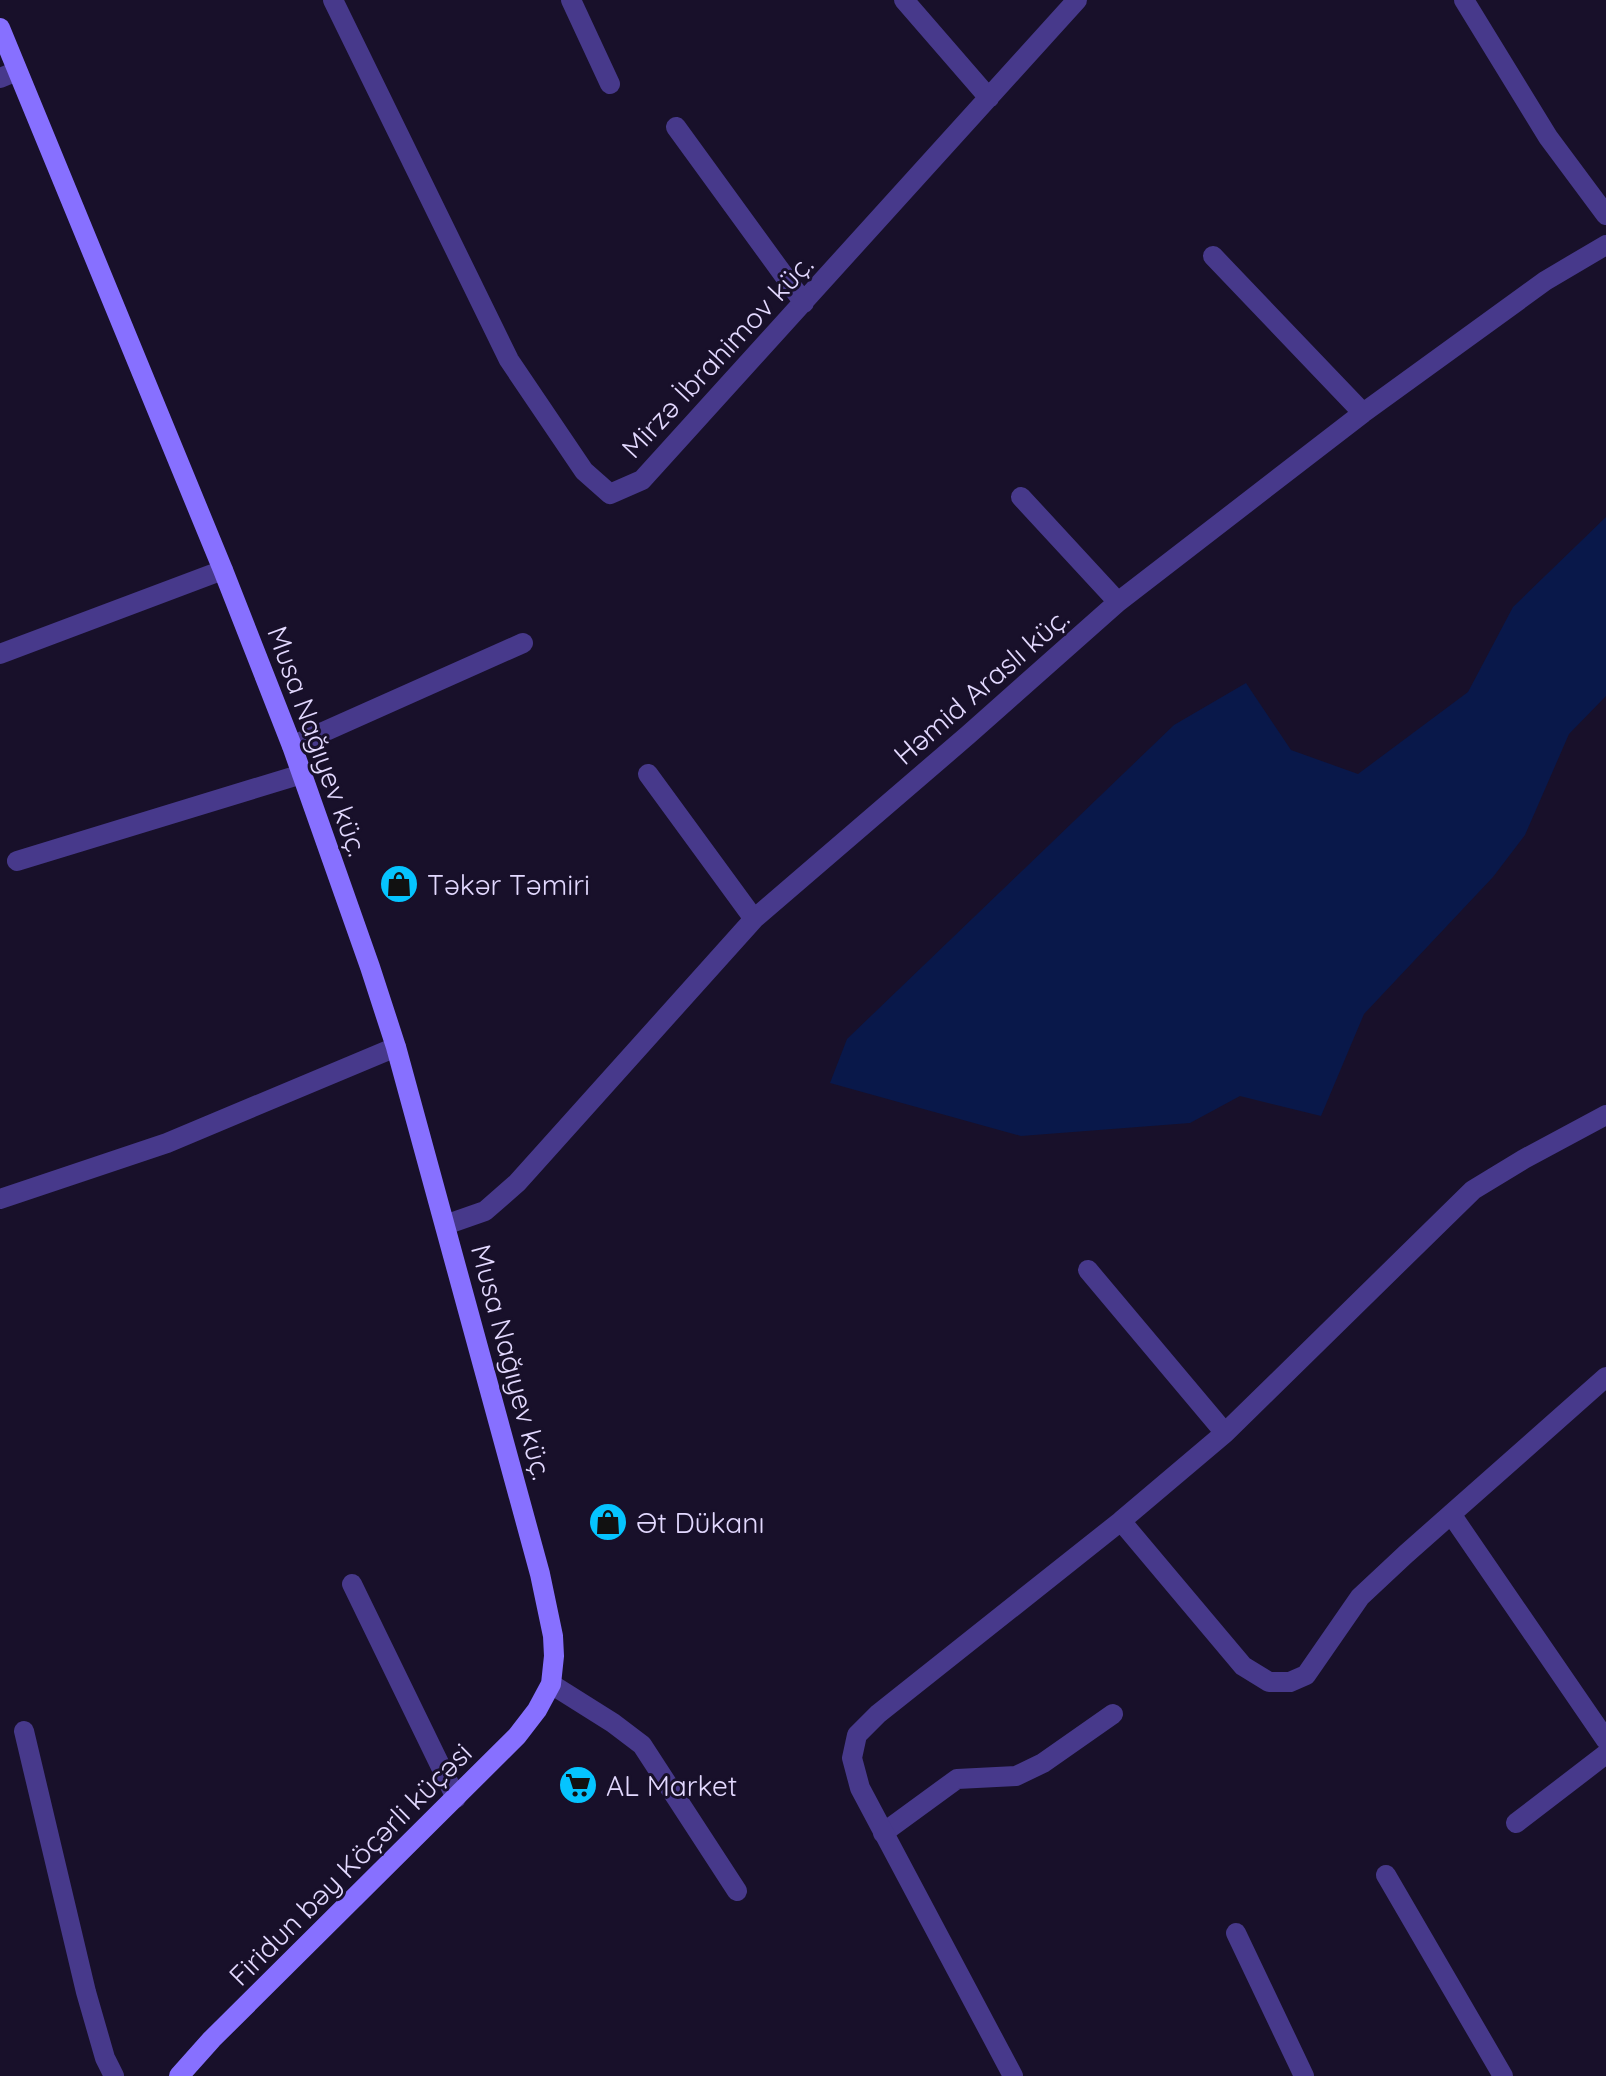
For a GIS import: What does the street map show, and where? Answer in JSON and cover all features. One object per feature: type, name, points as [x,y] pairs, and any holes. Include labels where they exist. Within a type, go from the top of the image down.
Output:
[{"type":"street","name":"Mirzə İbrahimov küç.","points":[[333,0],[509,360],[584,471],[610,494],[642,480],[1077,0]]},
{"type":"street","points":[[571,0],[610,84]]},
{"type":"street","points":[[904,0],[989,98]]},
{"type":"street","points":[[1464,0],[1548,137],[1606,215]]},
{"type":"street","name":"Musa Nağıyev küç.","points":[[0,28],[8,74],[223,570],[292,746],[370,967],[396,1047],[540,1574],[553,1636],[551,1684]]},
{"type":"street","points":[[676,127],[804,303]]},
{"type":"street","name":"Həmid Araslı küç.","points":[[445,1225],[485,1211],[517,1183],[754,919],[1118,602],[1363,413],[1545,281],[1606,245]]},
{"type":"street","points":[[1213,256],[1363,413]]},
{"type":"street","points":[[1021,497],[1118,602]]},
{"type":"street","points":[[0,654],[223,570]]},
{"type":"street","points":[[292,746],[523,643]]},
{"type":"street","points":[[17,861],[302,774]]},
{"type":"street","points":[[648,774],[754,919]]},
{"type":"street","points":[[0,1199],[167,1143],[396,1047]]},
{"type":"street","points":[[1013,2076],[860,1788],[852,1758],[857,1735],[878,1714],[1121,1521],[1225,1433],[1473,1190],[1606,1115]]},
{"type":"street","points":[[1088,1270],[1225,1433]]},
{"type":"street","points":[[1121,1521],[1243,1666],[1269,1682],[1290,1682],[1306,1675],[1360,1597],[1451,1514],[1603,1387]]},
{"type":"street","points":[[1451,1514],[1606,1740]]},
{"type":"street","points":[[352,1584],[456,1798]]},
{"type":"street","points":[[551,1684],[642,1745],[737,1891]]},
{"type":"street","name":"Firidun bəy Köçərli küçəsi","points":[[179,2076],[212,2039],[517,1736],[537,1710],[551,1684]]},
{"type":"street","points":[[883,1833],[957,1779],[1016,1776],[1043,1763],[1113,1714]]},
{"type":"street","points":[[24,1731],[86,1992],[105,2058],[114,2076]]},
{"type":"street","points":[[1516,1823],[1606,1754]]},
{"type":"street","points":[[1386,1875],[1503,2076]]},
{"type":"street","points":[[1236,1933],[1304,2076]]},
{"type":"shaded area","points":[[1606,517],[1606,696],[1569,734],[1525,835],[1493,877],[1364,1014],[1321,1116],[1240,1096],[1190,1123],[1021,1136],[830,1083],[847,1039],[1174,725],[1246,683],[1291,750],[1358,774],[1468,692],[1513,607]]},
{"type":"place","name":"Təkər Təmiri","points":[[399,884]]},
{"type":"place","name":"Ət Dükanı","points":[[608,1522]]},
{"type":"place","name":"AL Market","points":[[578,1785]]}]
